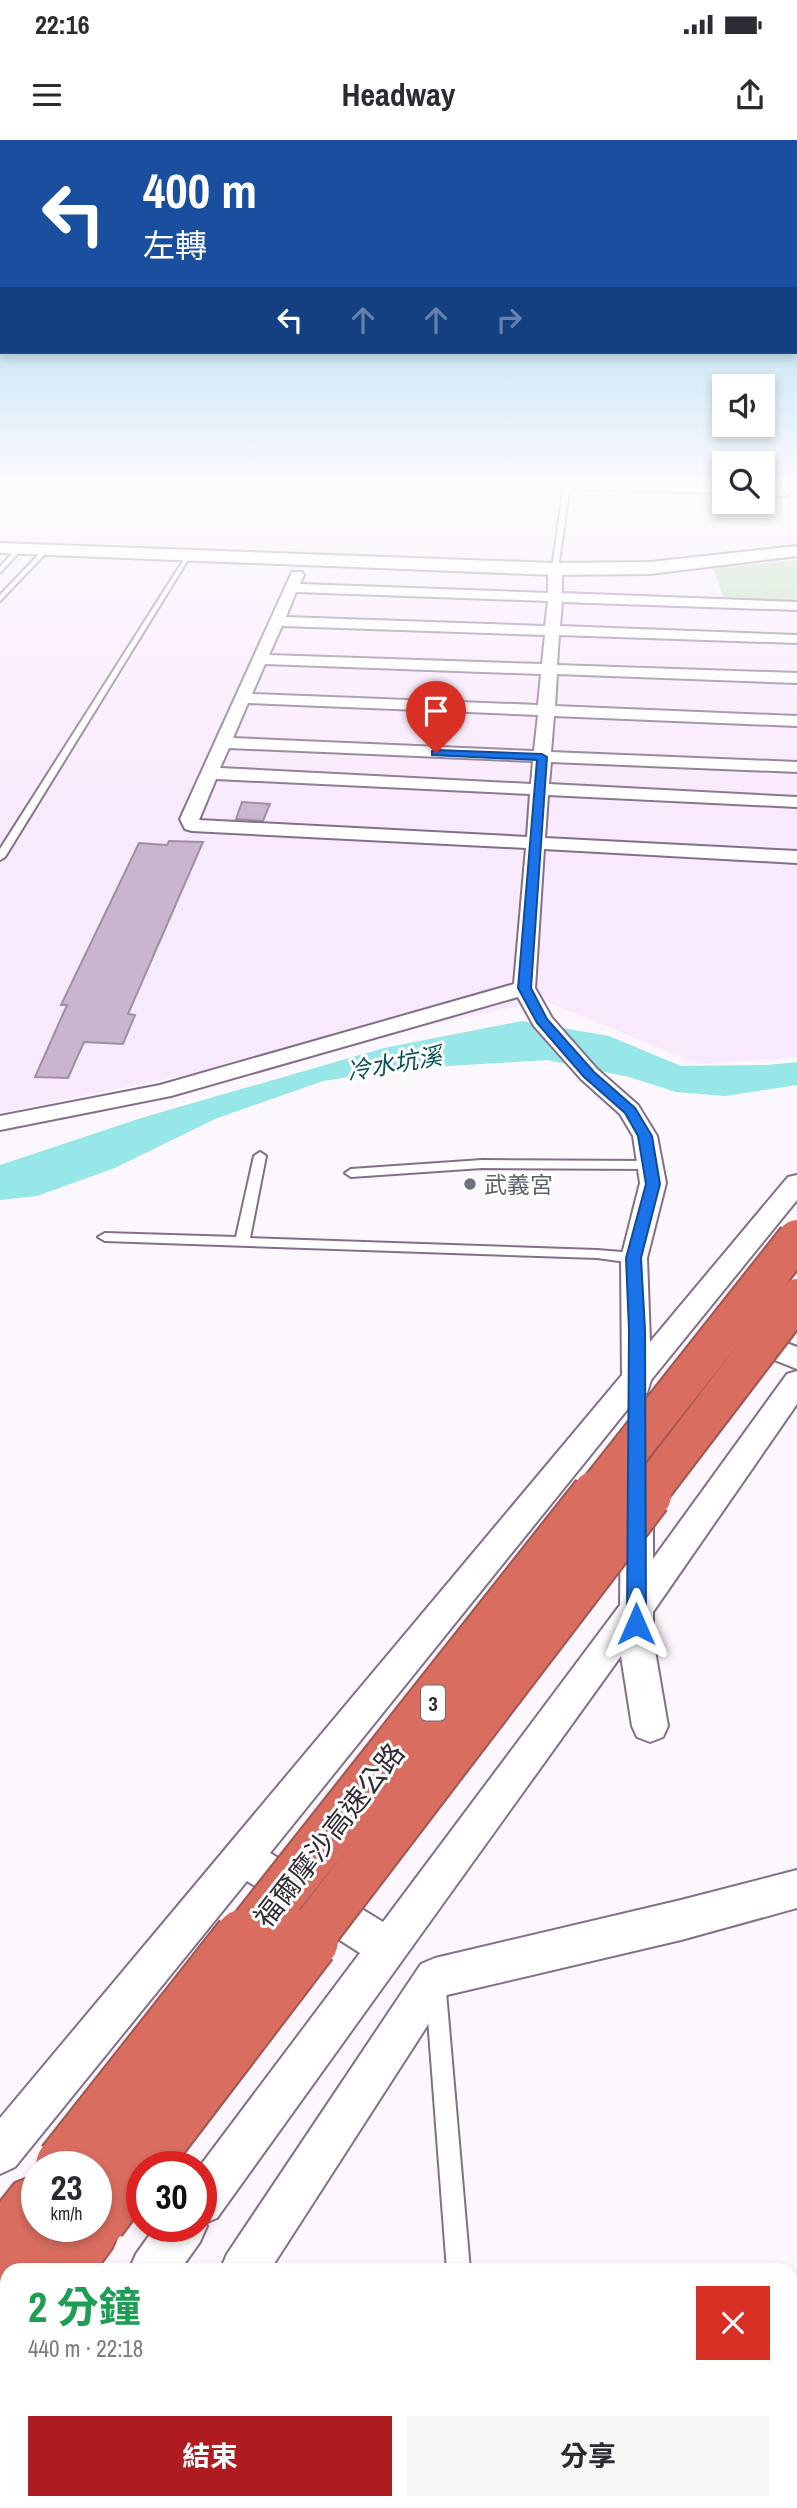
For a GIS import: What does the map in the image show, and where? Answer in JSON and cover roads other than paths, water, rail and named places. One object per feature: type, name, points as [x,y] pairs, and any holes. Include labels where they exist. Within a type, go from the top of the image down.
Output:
[{"type":"highway","name":"福爾摩沙高速公路","points":[[79,2151],[797,1239]]},
{"type":"highway","name":"福爾摩沙高速公路","points":[[112,2196],[797,1298]]},
{"type":"highway","points":[[0,2252],[21,2225]]},
{"type":"highway","points":[[61,2263],[78,2242]]},
{"type":"street","points":[[289,594],[189,819],[192,825],[797,857]]},
{"type":"street","points":[[482,594],[797,606]]},
{"type":"street","points":[[555,594],[524,988],[542,1020],[589,1074],[631,1111],[645,1136],[650,1165],[653,1184],[634,1258],[637,1378],[636,1639],[650,1726]]},
{"type":"street","points":[[276,621],[797,639]]},
{"type":"street","points":[[260,659],[797,678]]},
{"type":"street","points":[[242,698],[797,721]]},
{"type":"street","points":[[222,743],[797,767]]},
{"type":"street","points":[[209,774],[797,802]]},
{"type":"street","points":[[0,1123],[163,1091],[524,988]]},
{"type":"street","points":[[0,2152],[797,1183]]},
{"type":"street","points":[[690,1314],[797,1359]]},
{"type":"street","points":[[217,2180],[636,1609],[797,1382]]},
{"type":"street","points":[[242,1857],[388,1948]]},
{"type":"street","points":[[248,2263],[435,1978],[681,1920],[797,1889]]},
{"type":"street","points":[[157,2263],[172,2242]]},
{"type":"lane","points":[[0,857],[164,594]]},
{"type":"lane","points":[[242,1241],[260,1156]]},
{"type":"lane","points":[[351,1173],[482,1164],[650,1165]]},
{"type":"lane","points":[[104,1237],[597,1254],[634,1258]]},
{"type":"lane","points":[[435,1978],[458,2263]]},
{"type":"water","name":"冷水坑溪","points":[[522,1021],[609,1036],[681,1066],[797,1062],[797,1085],[725,1096],[676,1092],[629,1077],[547,1060],[401,1069],[323,1081],[215,1119],[115,1168],[37,1196],[0,1200],[0,1165],[141,1118],[384,1048]]},
{"type":"place","name":"武義宮","points":[[470,1184]]}]
